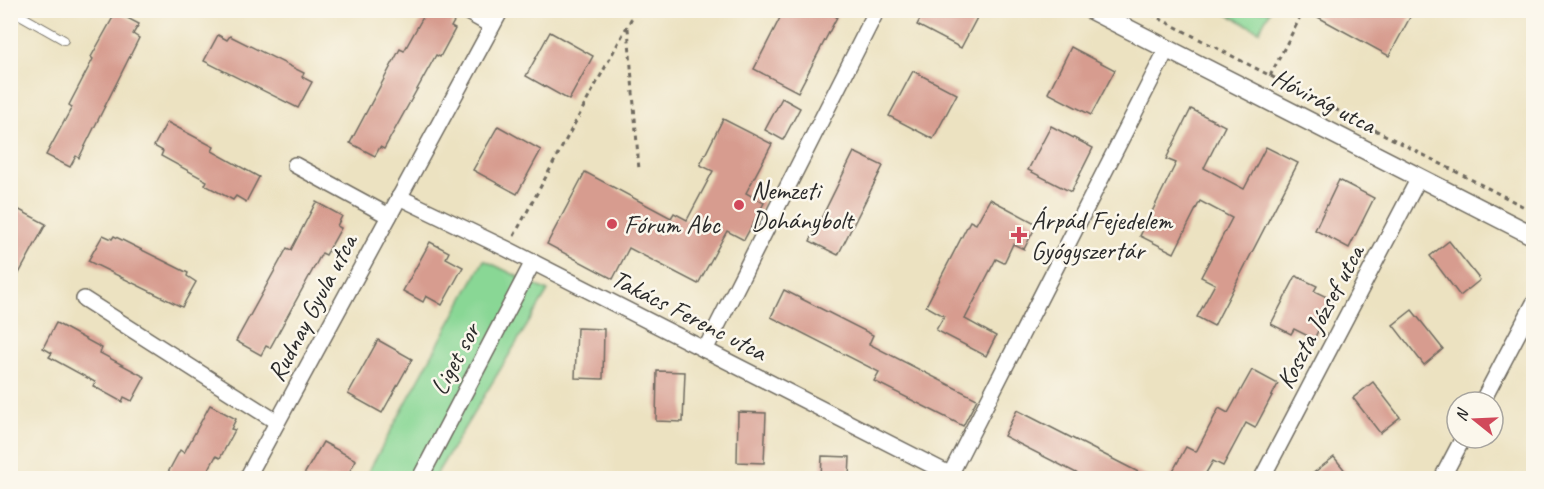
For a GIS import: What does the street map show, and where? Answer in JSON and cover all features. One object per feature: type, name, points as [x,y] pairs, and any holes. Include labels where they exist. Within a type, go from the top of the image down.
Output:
[{"type":"street","points":[[464,10],[492,26]]},
{"type":"street","name":"Rudnay Gyula utca","points":[[247,478],[501,10]]},
{"type":"street","points":[[705,350],[877,10]]},
{"type":"street","name":"Hóvirág utca","points":[[1091,10],[1533,236]]},
{"type":"street","points":[[953,477],[1167,49]]},
{"type":"street","name":"Rudnay Gyula utca","points":[[295,165],[389,216]]},
{"type":"street","name":"Koszta József utca","points":[[1262,478],[1419,178]]},
{"type":"street","name":"Takács Ferenc utca","points":[[399,197],[533,262],[953,477]]},
{"type":"street","name":"Liget sor","points":[[420,478],[533,262]]},
{"type":"street","name":"Rudnay Gyula utca","points":[[84,299],[277,422]]},
{"type":"street","points":[[1488,390],[1533,303]]},
{"type":"street","points":[[1442,478],[1457,450]]},
{"type":"lane","points":[[11,10],[64,40]]},
{"type":"path","points":[[507,249],[636,10]]},
{"type":"path","points":[[1143,10],[1533,212]]},
{"type":"path","points":[[1258,96],[1304,10]]},
{"type":"path","points":[[628,26],[639,170]]},
{"type":"green space","points":[[1221,11],[1270,11],[1259,31]]},
{"type":"green space","points":[[484,260],[548,291],[434,478],[365,478]]},
{"type":"building","points":[[427,10],[442,10],[456,18],[451,27],[455,29],[440,57],[436,55],[384,149],[380,147],[375,156],[350,143],[400,49],[404,51]]},
{"type":"building","points":[[784,10],[825,10],[837,17],[798,92],[754,69]]},
{"type":"building","points":[[925,10],[981,10],[961,48],[917,25]]},
{"type":"building","points":[[1305,10],[1414,10],[1389,56]]},
{"type":"building","points":[[116,12],[139,24],[133,34],[139,38],[79,158],[76,156],[70,167],[46,155],[72,107],[69,105],[93,59],[91,57]]},
{"type":"building","points":[[550,32],[593,56],[569,100],[526,76]]},
{"type":"building","points":[[218,35],[227,40],[230,36],[304,73],[302,77],[312,82],[298,108],[204,61]]},
{"type":"building","points":[[1071,47],[1115,70],[1091,115],[1048,93]]},
{"type":"building","points":[[913,71],[957,94],[933,139],[889,116]]},
{"type":"building","points":[[782,98],[800,108],[783,140],[765,130]]},
{"type":"building","points":[[1191,109],[1225,126],[1204,168],[1244,189],[1266,147],[1298,163],[1214,326],[1197,317],[1215,284],[1201,277],[1232,218],[1200,201],[1174,253],[1140,236],[1176,163],[1166,159]]},
{"type":"building","points":[[723,119],[772,144],[746,193],[764,203],[744,240],[727,231],[698,284],[629,248],[613,279],[547,244],[585,172],[671,218],[674,213],[687,220],[713,171],[700,165]]},
{"type":"building","points":[[167,122],[214,147],[212,151],[259,177],[246,202],[236,196],[233,200],[205,185],[207,181],[161,156],[163,151],[154,146]]},
{"type":"building","points":[[498,126],[541,150],[517,194],[473,170]]},
{"type":"building","points":[[1051,126],[1093,148],[1071,192],[1028,170]]},
{"type":"building","points":[[854,152],[883,166],[838,255],[810,241]]},
{"type":"building","points":[[1339,180],[1374,198],[1349,248],[1315,230]]},
{"type":"building","points":[[990,199],[1037,224],[1024,249],[1013,244],[1004,263],[996,259],[965,319],[996,336],[986,356],[936,330],[944,316],[926,306],[970,221],[976,224]]},
{"type":"building","points":[[316,202],[342,216],[337,226],[341,228],[326,255],[322,253],[270,348],[266,346],[261,355],[236,341],[287,248],[291,250]]},
{"type":"building","points":[[10,205],[46,224],[10,290]]},
{"type":"building","points":[[103,235],[112,239],[114,236],[188,273],[187,276],[196,282],[182,307],[88,261]]},
{"type":"building","points":[[1449,241],[1480,280],[1460,296],[1430,256]]},
{"type":"building","points":[[430,242],[449,252],[446,258],[463,267],[442,305],[426,296],[423,302],[403,291]]},
{"type":"building","points":[[1296,276],[1317,286],[1314,291],[1333,300],[1314,339],[1294,329],[1291,334],[1271,324]]},
{"type":"building","points":[[784,290],[873,335],[869,344],[977,399],[963,426],[874,381],[879,372],[771,317]]},
{"type":"building","points":[[1412,310],[1443,349],[1424,365],[1393,325]]},
{"type":"building","points":[[56,323],[102,348],[100,353],[145,377],[132,401],[124,397],[122,402],[93,386],[95,382],[49,357],[52,353],[43,348]]},
{"type":"building","points":[[577,328],[604,329],[603,379],[575,378]]},
{"type":"building","points":[[378,340],[412,359],[382,413],[348,394]]},
{"type":"building","points":[[1252,370],[1278,384],[1255,428],[1246,423],[1223,466],[1213,461],[1203,478],[1169,478],[1186,447],[1196,452],[1219,408],[1228,413]]},
{"type":"building","points":[[657,371],[685,372],[683,422],[656,421]]},
{"type":"building","points":[[1373,382],[1400,417],[1380,433],[1353,398]]},
{"type":"building","points":[[210,405],[236,419],[231,429],[235,430],[220,458],[216,456],[204,478],[165,478],[180,450],[184,453]]},
{"type":"building","points":[[1017,410],[1150,478],[1086,478],[1004,436]]},
{"type":"building","points":[[738,412],[766,413],[764,463],[737,462]]},
{"type":"building","points":[[323,442],[356,460],[346,478],[302,478]]},
{"type":"building","points":[[822,456],[850,457],[849,478],[821,478]]},
{"type":"building","points":[[1334,457],[1351,478],[1307,478]]},
{"type":"place","name":"Nemzeti Dohánybolt","points":[[739,205]]},
{"type":"place","name":"Fórum Abc","points":[[612,224]]},
{"type":"place","name":"Árpád Fejedelem Gyógyszertár","points":[[1019,235]]}]
